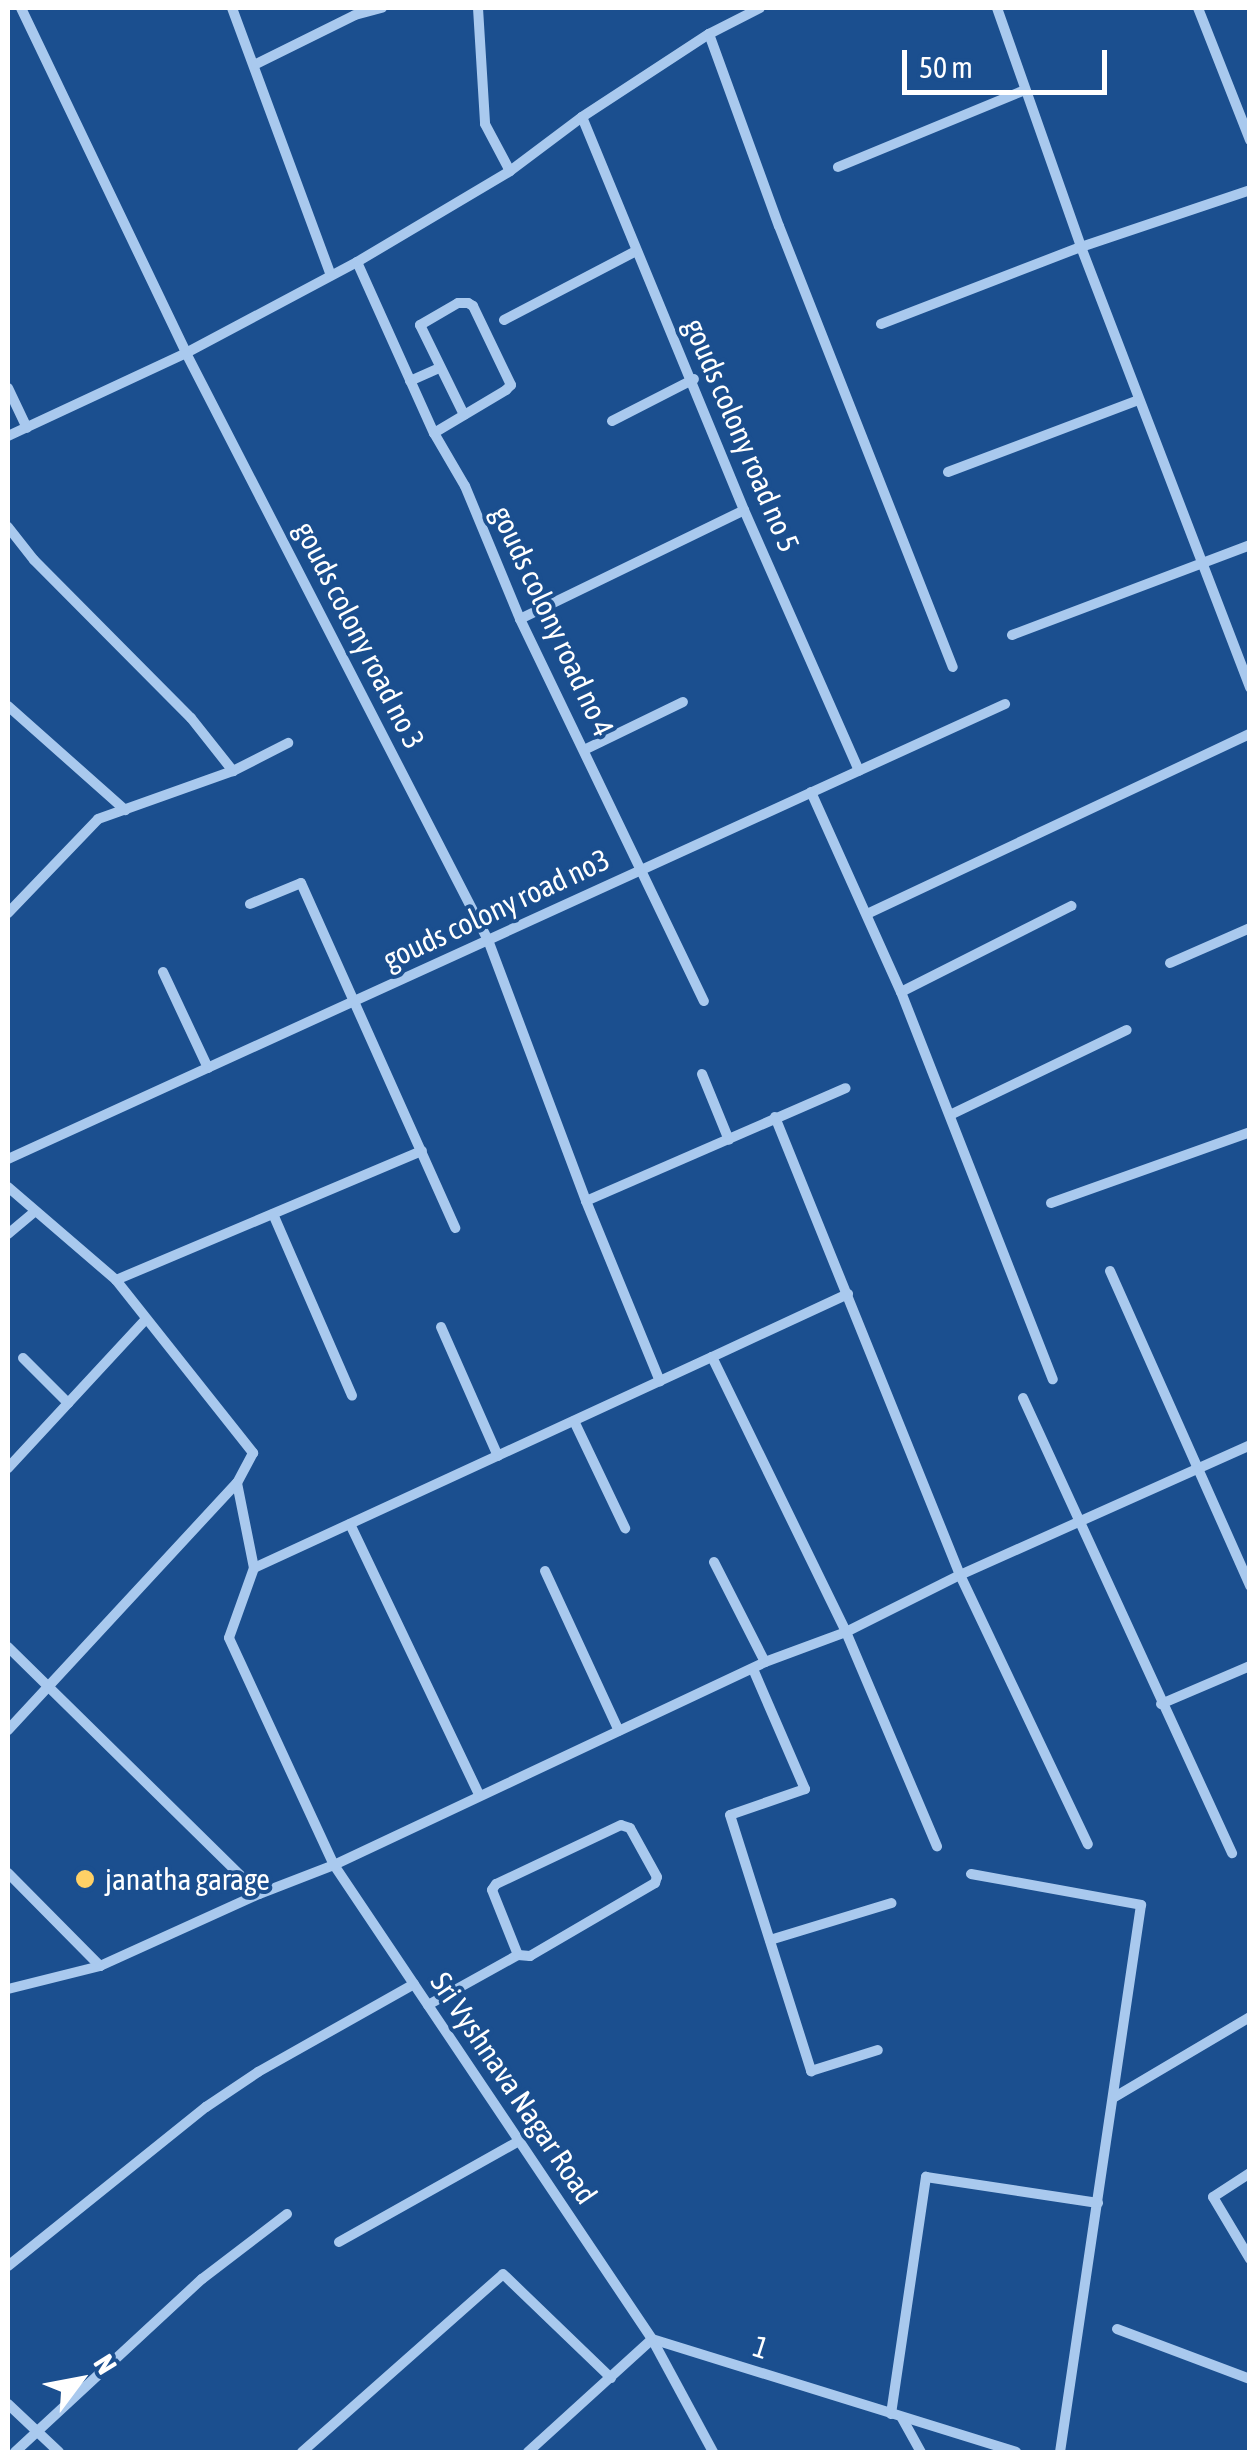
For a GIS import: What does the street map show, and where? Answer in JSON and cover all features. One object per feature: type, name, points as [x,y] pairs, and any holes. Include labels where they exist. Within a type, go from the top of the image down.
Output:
[{"type":"street","name":"gouds colony road no 3","points":[[21,8],[186,353],[488,940],[586,1201],[660,1381]]},
{"type":"street","points":[[232,8],[256,64],[331,275]]},
{"type":"street","points":[[256,64],[354,14],[382,8]]},
{"type":"street","points":[[478,8],[485,124],[510,171]]},
{"type":"street","points":[[8,436],[186,353],[357,262],[510,171],[582,116],[710,34],[760,8]]},
{"type":"street","points":[[997,8],[1081,246],[1250,688]]},
{"type":"street","points":[[1198,8],[1250,140]]},
{"type":"street","points":[[710,34],[779,226],[953,667]]},
{"type":"street","points":[[838,166],[1026,90]]},
{"type":"street","name":"gouds colony road no 5","points":[[582,116],[636,252],[694,378],[744,510],[859,770]]},
{"type":"street","points":[[880,324],[1081,246],[1250,190]]},
{"type":"street","points":[[504,320],[636,252]]},
{"type":"street","name":"gouds colony road no 4","points":[[357,262],[434,433],[464,486],[520,619],[704,1001]]},
{"type":"street","points":[[434,433],[464,415],[511,385],[474,306],[458,303],[420,325],[464,415]]},
{"type":"street","points":[[410,381],[439,368]]},
{"type":"street","points":[[612,421],[694,378]]},
{"type":"street","points":[[8,388],[28,428]]},
{"type":"street","points":[[948,472],[1139,400]]},
{"type":"street","points":[[520,619],[744,510]]},
{"type":"street","points":[[8,528],[34,560],[192,718],[233,771]]},
{"type":"street","points":[[1012,635],[1250,544]]},
{"type":"street","points":[[584,750],[683,702]]},
{"type":"street","name":"gouds colony road no3","points":[[8,1160],[1006,704]]},
{"type":"street","points":[[8,706],[124,810]]},
{"type":"street","points":[[867,914],[1250,734]]},
{"type":"street","points":[[8,914],[98,819],[233,771],[288,742]]},
{"type":"street","points":[[811,792],[901,992],[1054,1379]]},
{"type":"street","points":[[250,904],[300,883],[455,1228]]},
{"type":"street","points":[[901,992],[1071,906]]},
{"type":"street","points":[[1170,962],[1250,928]]},
{"type":"street","points":[[163,972],[208,1068]]},
{"type":"street","points":[[950,1115],[1127,1030]]},
{"type":"street","points":[[702,1074],[729,1140]]},
{"type":"street","points":[[586,1201],[846,1088]]},
{"type":"street","points":[[775,1117],[960,1575],[1088,1844]]},
{"type":"street","points":[[1051,1203],[1250,1132]]},
{"type":"street","points":[[116,1280],[422,1151]]},
{"type":"street","points":[[8,1188],[116,1280],[253,1454],[238,1483],[46,1684],[8,1730]]},
{"type":"street","points":[[8,1234],[35,1211]]},
{"type":"street","points":[[273,1214],[352,1396]]},
{"type":"street","points":[[1110,1271],[1250,1586]]},
{"type":"street","points":[[238,1483],[254,1568],[848,1294]]},
{"type":"street","points":[[8,1468],[146,1319]]},
{"type":"street","points":[[441,1328],[498,1456]]},
{"type":"street","points":[[23,1358],[68,1404]]},
{"type":"street","points":[[712,1358],[846,1632],[937,1846]]},
{"type":"street","points":[[1024,1398],[1232,1853]]},
{"type":"street","points":[[574,1421],[625,1528]]},
{"type":"street","points":[[8,1989],[100,1966],[259,1894],[334,1865],[765,1662],[846,1632],[960,1575],[1250,1445]]},
{"type":"street","points":[[350,1524],[479,1794]]},
{"type":"street","points":[[714,1562],[765,1662]]},
{"type":"street","name":"Sri Vyshnava Nagar Road","points":[[254,1568],[229,1638],[334,1865],[652,2338],[712,2452]]},
{"type":"street","points":[[545,1570],[619,1731]]},
{"type":"street","points":[[8,1648],[259,1894]]},
{"type":"street","points":[[1161,1704],[1250,1666]]},
{"type":"street","points":[[753,1670],[805,1789],[730,1815],[811,2070],[878,2050]]},
{"type":"street","points":[[428,2005],[518,1955],[530,1956],[655,1883],[656,1876],[630,1828],[621,1826],[496,1884],[492,1890],[518,1955]]},
{"type":"street","points":[[8,1874],[100,1966]]},
{"type":"street","points":[[972,1874],[1141,1905],[1060,2452]]},
{"type":"street","points":[[770,1940],[892,1903]]},
{"type":"street","points":[[8,2266],[206,2106],[258,2072],[414,1984]]},
{"type":"street","points":[[1113,2098],[1250,2018]]},
{"type":"street","points":[[339,2242],[520,2141]]},
{"type":"street","points":[[1250,2173],[1213,2197],[1250,2259]]},
{"type":"street","points":[[921,2452],[896,2416],[926,2176],[1098,2204]]},
{"type":"street","points":[[14,2452],[202,2279],[287,2214]]},
{"type":"street","points":[[302,2452],[503,2274],[611,2378]]},
{"type":"street","points":[[1117,2330],[1250,2379]]},
{"type":"street","points":[[530,2452],[652,2338]]},
{"type":"street","name":"1","points":[[652,2338],[1016,2452]]},
{"type":"street","points":[[8,2404],[60,2452]]},
{"type":"place","name":"janatha garage","points":[[85,1879]]}]
